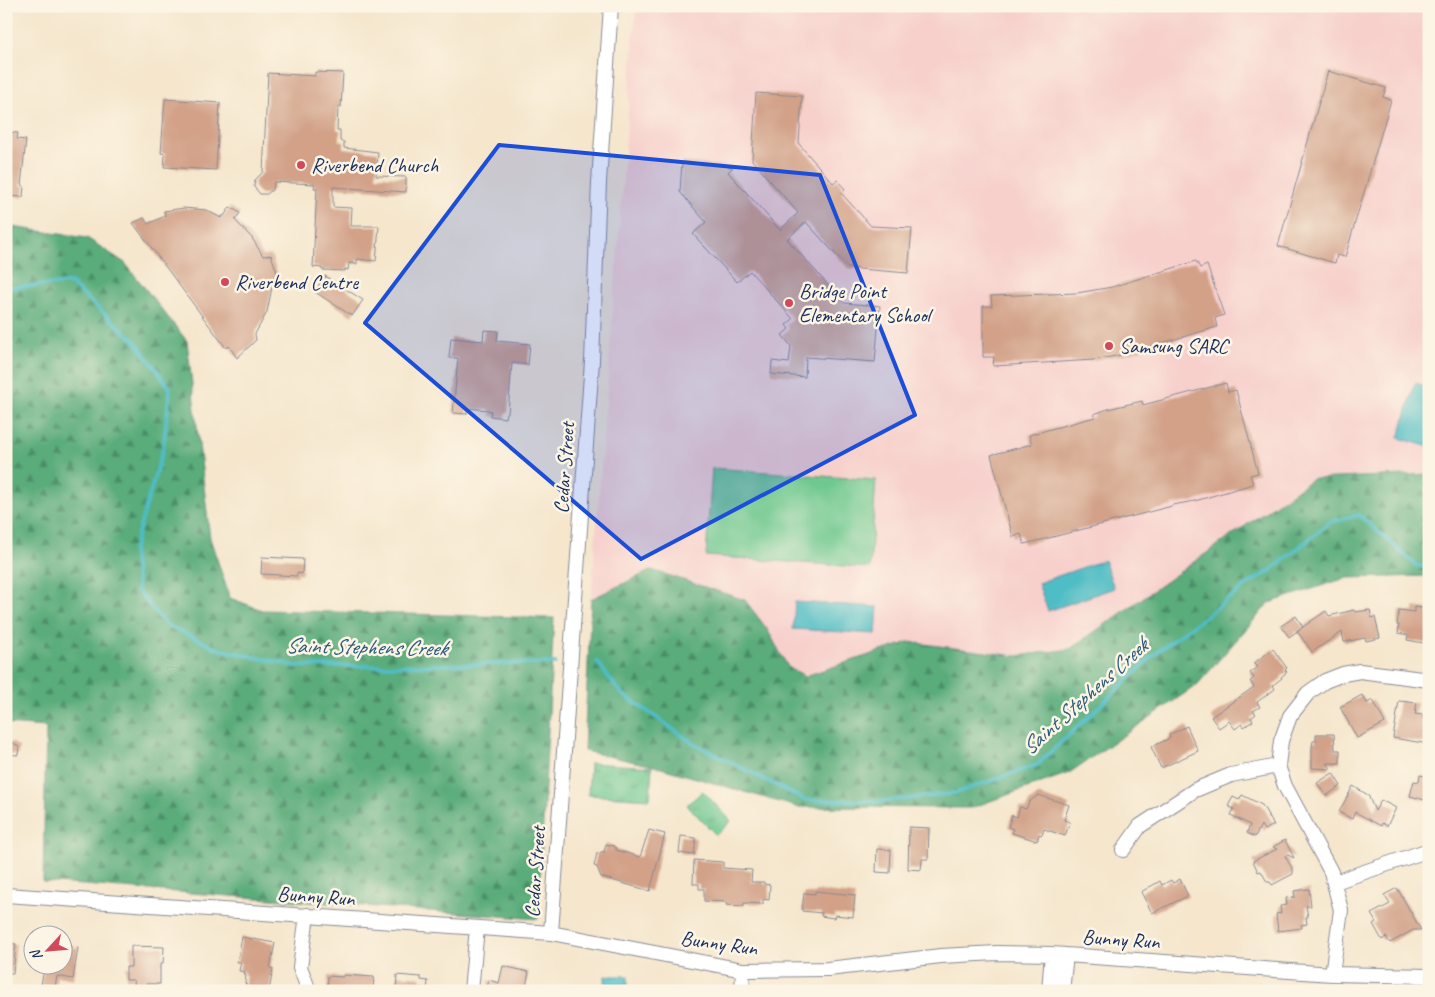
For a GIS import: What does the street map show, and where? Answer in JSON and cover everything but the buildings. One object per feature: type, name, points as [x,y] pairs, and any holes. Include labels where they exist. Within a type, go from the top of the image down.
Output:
[{"type":"street","name":"Cedar Street","points":[[551,933],[592,361],[599,182],[610,6]]},
{"type":"street","points":[[1332,974],[1341,910],[1335,882],[1332,872],[1286,786],[1278,766],[1281,741],[1290,716],[1308,693],[1325,681],[1343,674],[1360,671],[1429,680]]},
{"type":"street","points":[[1123,850],[1140,826],[1195,790],[1231,775],[1278,766]]},
{"type":"street","points":[[1335,882],[1423,852]]},
{"type":"street","name":"Bunny Run","points":[[6,895],[551,933],[743,970],[828,969],[941,956],[997,953],[1059,955],[1332,974],[1429,976]]},
{"type":"street","points":[[307,916],[300,967],[309,991]]},
{"type":"street","points":[[471,991],[477,928]]},
{"type":"street","points":[[1049,991],[1059,955]]},
{"type":"street","points":[[1059,955],[1062,991]]},
{"type":"street","points":[[742,991],[743,970]]},
{"type":"highlighted area","points":[[499,145],[820,175],[915,415],[641,559],[365,323]]},
{"type":"shaded area","points":[[636,6],[1429,6],[1429,474],[1312,479],[1070,649],[1016,656],[944,647],[805,676],[591,599]]},
{"type":"green space","points":[[6,226],[87,238],[125,263],[187,341],[210,538],[230,598],[262,610],[554,618],[538,919],[43,882],[46,727],[6,724]]},
{"type":"green space","points":[[712,468],[876,480],[870,568],[706,556]]},
{"type":"green space","points":[[1429,474],[1429,576],[1346,578],[1269,603],[1197,685],[1069,773],[971,808],[797,807],[654,766],[584,751],[591,599],[652,570],[745,600],[767,629],[788,667],[805,676],[909,642],[1016,656],[1070,649],[1312,479]]},
{"type":"green space","points":[[590,763],[652,767],[650,799],[588,795]]},
{"type":"green space","points":[[703,791],[731,821],[716,835],[687,805]]},
{"type":"water","points":[[1415,383],[1429,387],[1429,447],[1399,438]]},
{"type":"water","points":[[1104,560],[1114,588],[1048,611],[1038,583]]},
{"type":"water","points":[[795,602],[878,607],[876,634],[793,629]]},
{"type":"water","points":[[605,976],[628,976],[628,985],[605,984]]},
{"type":"waterway","name":"Saint Stephens Creek","points":[[6,288],[70,283],[135,341],[170,388],[163,449],[133,550],[138,591],[165,624],[218,649],[296,666],[555,663]]},
{"type":"waterway","name":"Saint Stephens Creek","points":[[597,662],[621,693],[693,743],[805,800],[887,801],[956,793],[1037,765],[1157,652],[1250,583],[1270,571],[1330,522],[1359,515],[1417,566],[1429,567]]},
{"type":"place","name":"Riverbend Church","points":[[301,165]]},
{"type":"place","name":"Riverbend Centre","points":[[225,282]]},
{"type":"place","name":"Bridge Point Elementary School","points":[[789,303]]},
{"type":"place","name":"Samsung SARC","points":[[1109,346]]}]
